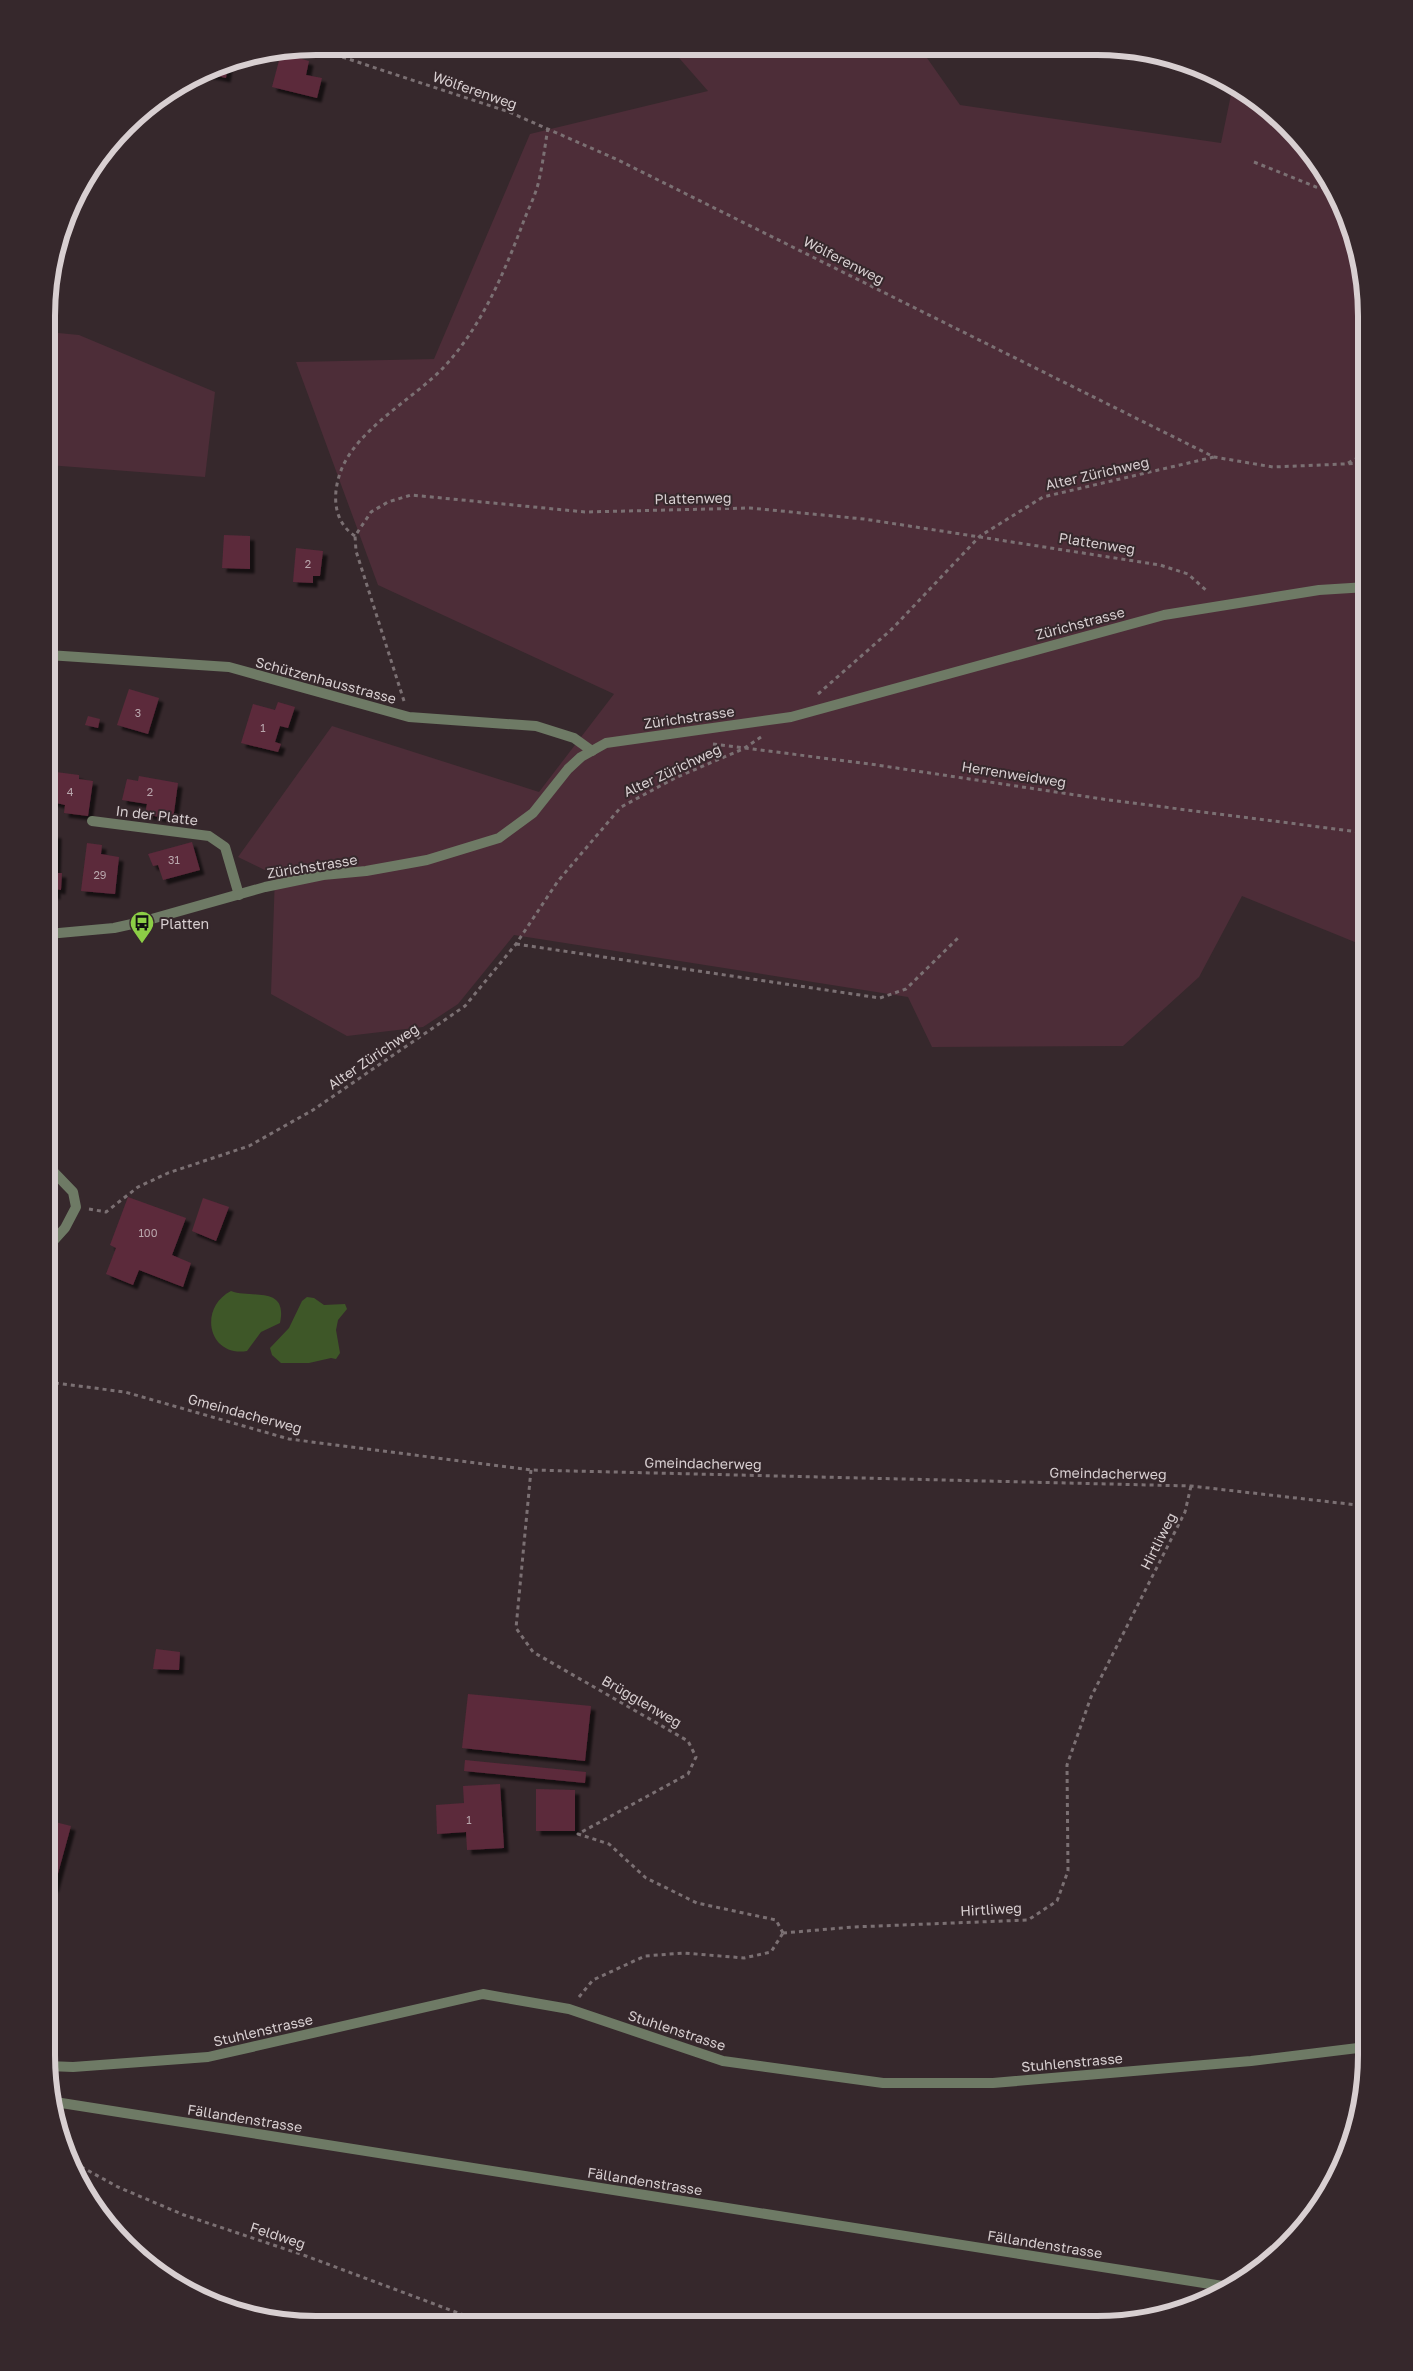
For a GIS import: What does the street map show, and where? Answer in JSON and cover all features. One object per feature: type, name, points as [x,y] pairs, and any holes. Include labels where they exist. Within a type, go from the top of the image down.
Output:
[{"type":"street","name":"Zürichstrasse","points":[[55,933],[114,928],[323,875],[366,871],[427,860],[499,838],[533,813],[568,769],[606,743],[791,717],[1164,614],[1319,590],[1358,588]]},
{"type":"street","name":"Schützenhausstrasse","points":[[55,656],[229,667],[409,717],[536,726],[574,738],[592,751]]},
{"type":"street","name":"In der Platte","points":[[92,821],[208,836],[225,846],[239,895]]},
{"type":"street","points":[[55,1173],[73,1192],[76,1206],[65,1228],[55,1239]]},
{"type":"street","name":"Stuhlenstrasse","points":[[56,2066],[73,2067],[208,2057],[483,1994],[569,2009],[722,2061],[883,2083],[992,2083],[1251,2060],[1358,2048]]},
{"type":"street","name":"Fällandenstrasse","points":[[59,2103],[1218,2286]]},
{"type":"path","name":"Wölferenweg","points":[[336,55],[509,112],[616,159],[1214,457],[1273,467],[1358,463]]},
{"type":"path","points":[[409,717],[356,551],[355,536],[348,531],[338,517],[336,490],[342,468],[357,445],[405,399],[443,368],[474,327],[507,264],[539,182],[548,128]]},
{"type":"path","points":[[1254,162],[1316,187],[1325,188]]},
{"type":"path","name":"Alter Zürichweg","points":[[812,698],[892,629],[980,536],[1042,497],[1214,457]]},
{"type":"path","points":[[1345,464],[1358,458]]},
{"type":"path","name":"Plattenweg","points":[[355,536],[371,512],[388,502],[411,495],[585,512],[750,508],[864,519],[1160,565],[1188,574],[1222,605]]},
{"type":"path","name":"Alter Zürichweg","points":[[76,1206],[106,1212],[138,1187],[168,1173],[249,1146],[313,1110],[465,1006],[516,944],[558,881],[621,807],[675,778],[743,749],[767,733]]},
{"type":"path","name":"Herrenweidweg","points":[[705,742],[743,749],[870,764],[1109,800],[1358,832]]},
{"type":"path","points":[[516,944],[880,998],[906,989],[960,936]]},
{"type":"path","name":"Gmeindacherweg","points":[[55,1383],[125,1392],[289,1439],[531,1470],[1191,1486],[1358,1505]]},
{"type":"path","name":"Brügglenweg","points":[[531,1470],[516,1628],[533,1652],[688,1741],[696,1756],[688,1774],[578,1834],[609,1844],[646,1878],[697,1902],[776,1920],[783,1933]]},
{"type":"path","name":"Hirtliweg","points":[[783,1933],[853,1926],[1028,1920],[1057,1901],[1068,1871],[1067,1765],[1092,1697],[1185,1512],[1191,1486]]},
{"type":"path","points":[[569,2009],[593,1980],[645,1956],[684,1953],[744,1958],[771,1952],[783,1933]]},
{"type":"path","name":"Feldweg","points":[[80,2166],[118,2187],[184,2215],[306,2256],[461,2316]]},
{"type":"shaded area","points":[[676,55],[925,55],[960,105],[1221,143],[1232,92],[1256,109],[1282,131],[1304,157],[1323,185],[1338,216],[1349,248],[1356,282],[1358,316],[1358,943],[1242,896],[1199,977],[1123,1046],[932,1047],[908,997],[514,935],[458,1004],[423,1027],[347,1036],[271,994],[275,875],[238,857],[332,726],[539,792],[614,694],[378,585],[296,362],[434,359],[530,134],[708,91]]},
{"type":"shaded area","points":[[55,333],[79,335],[215,392],[205,477],[55,466]]},
{"type":"shaded area","points":[[231,1291],[274,1298],[279,1303],[281,1311],[280,1323],[261,1332],[247,1351],[234,1351],[223,1347],[216,1339],[212,1330],[211,1319],[214,1308]]},
{"type":"shaded area","points":[[307,1297],[314,1298],[324,1305],[345,1304],[347,1309],[338,1320],[336,1330],[340,1353],[336,1359],[331,1358],[309,1363],[281,1363],[272,1355],[270,1348],[289,1328],[302,1301]]},
{"type":"building","points":[[293,56],[309,61],[306,75],[322,78],[317,98],[272,87],[280,57]]},
{"type":"building","points":[[227,71],[226,78],[215,76]]},
{"type":"building","points":[[224,535],[250,536],[250,569],[222,568]]},
{"type":"building","points":[[296,548],[323,551],[320,576],[313,576],[313,583],[293,582]]},
{"type":"building","points":[[129,689],[159,698],[148,734],[117,725]]},
{"type":"building","points":[[278,702],[295,707],[288,728],[280,726],[275,742],[281,744],[278,752],[241,743],[253,704],[275,710]]},
{"type":"building","points":[[88,716],[100,719],[98,728],[85,725]]},
{"type":"building","points":[[55,772],[79,775],[79,779],[93,781],[88,816],[64,813],[65,805],[55,803]]},
{"type":"building","points":[[139,776],[178,783],[173,820],[145,814],[147,804],[122,800],[127,779],[138,781]]},
{"type":"building","points":[[55,834],[57,834],[56,873],[62,873],[61,890],[56,889],[56,895]]},
{"type":"building","points":[[192,842],[200,870],[163,880],[158,865],[153,866],[148,854]]},
{"type":"building","points":[[87,843],[102,845],[101,854],[119,857],[115,894],[81,891]]},
{"type":"building","points":[[128,1197],[186,1218],[172,1255],[191,1263],[183,1287],[139,1270],[133,1285],[106,1274],[116,1248],[110,1245]]},
{"type":"building","points":[[203,1198],[229,1207],[216,1241],[192,1231]]},
{"type":"building","points":[[156,1649],[180,1652],[179,1670],[153,1669]]},
{"type":"building","points":[[468,1694],[591,1706],[585,1761],[462,1748]]},
{"type":"building","points":[[465,1760],[586,1772],[585,1783],[464,1771]]},
{"type":"building","points":[[500,1784],[504,1848],[467,1850],[466,1832],[437,1834],[436,1805],[464,1803],[463,1786]]},
{"type":"building","points":[[536,1789],[575,1790],[575,1831],[536,1831]]},
{"type":"building","points":[[55,1822],[71,1826],[55,1884]]},
{"type":"place","name":"Platten","points":[[142,944]]}]
